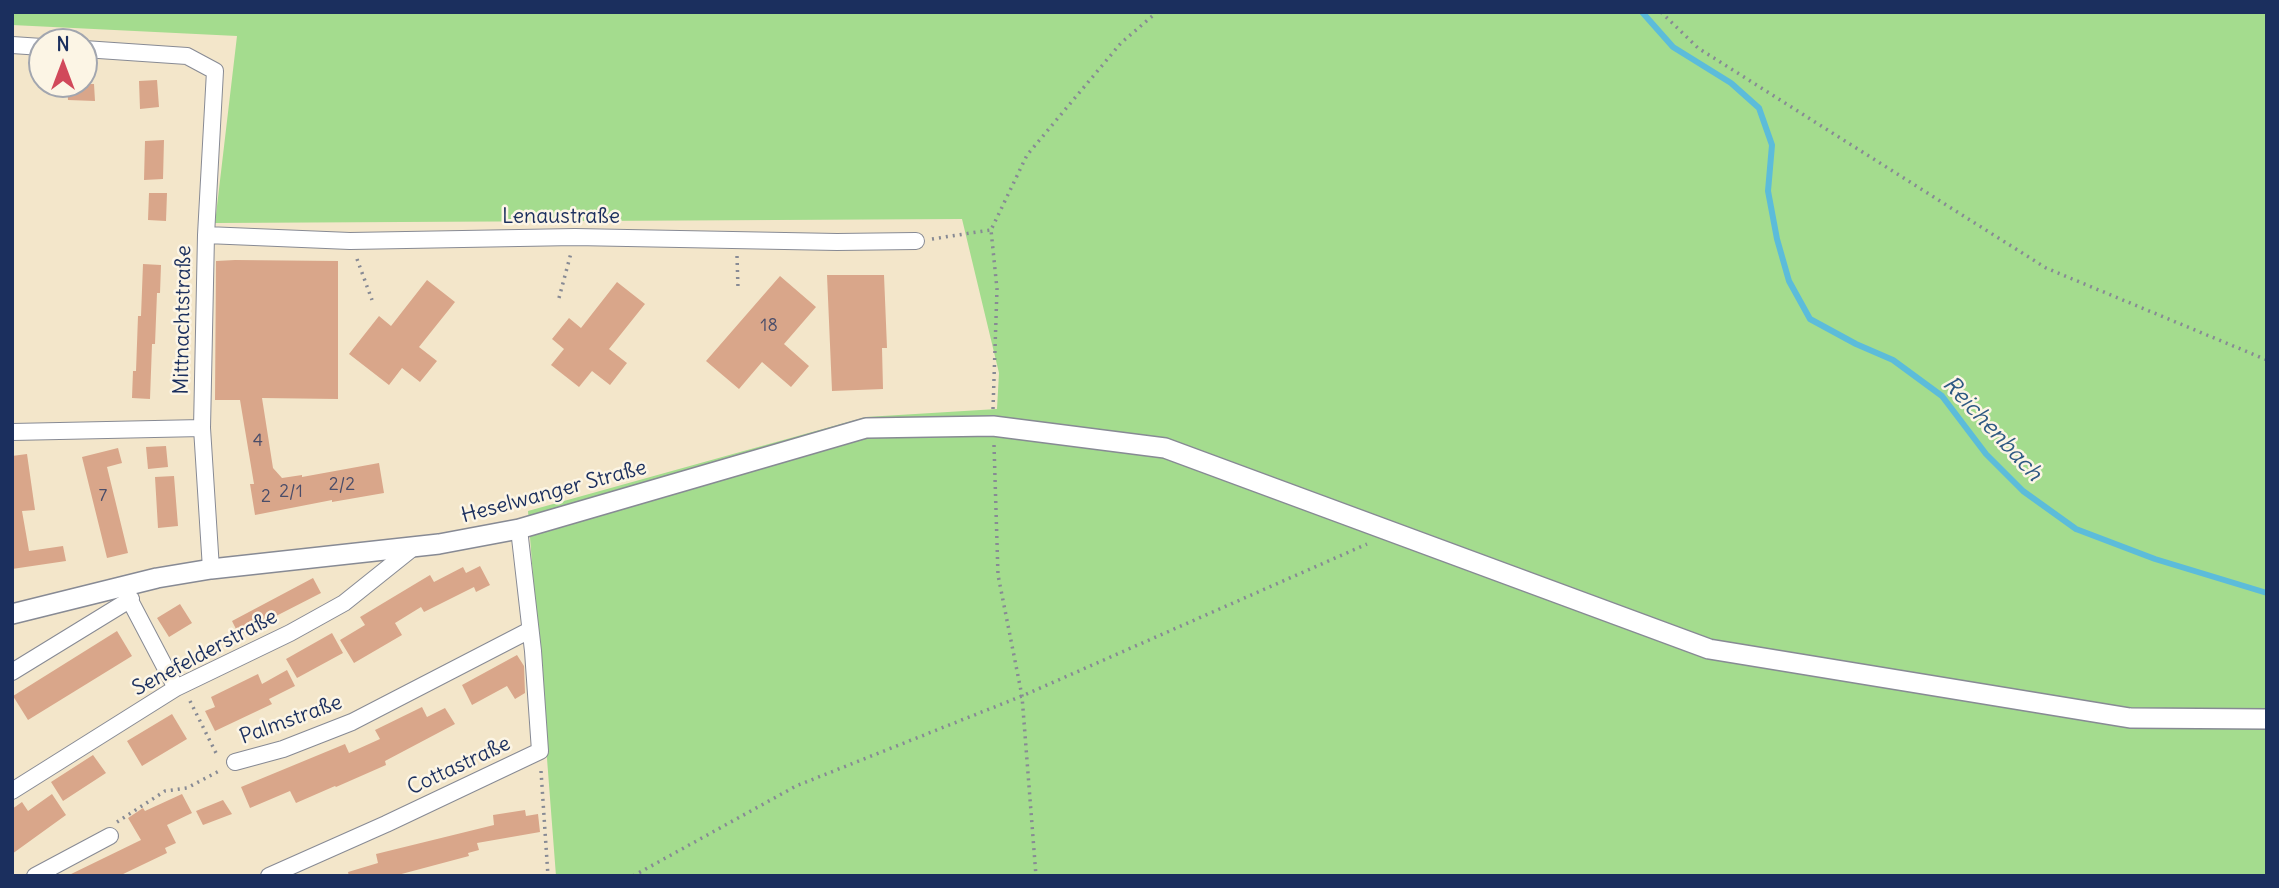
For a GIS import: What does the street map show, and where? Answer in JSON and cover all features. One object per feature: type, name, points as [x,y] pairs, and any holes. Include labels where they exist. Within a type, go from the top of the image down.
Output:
[{"type":"street","name":"Mittnachtstraße","points":[[98,51],[187,56],[215,71],[206,235],[202,428],[211,569]]},
{"type":"street","name":"Lenaustraße","points":[[206,235],[350,241],[575,237],[916,241]]},
{"type":"street","name":"Heselwanger Straße","points":[[12,614],[127,593],[211,569],[414,547],[519,529],[866,428],[993,426],[1165,448],[1709,649],[2130,718],[2267,719]]},
{"type":"street","points":[[12,432],[202,428]]},
{"type":"street","name":"Cottastraße","points":[[268,876],[540,751],[519,529]]},
{"type":"street","name":"Senefelderstraße","points":[[12,791],[179,686],[290,633],[344,603],[414,547]]},
{"type":"street","points":[[12,672],[127,593],[179,686]]},
{"type":"street","name":"Palmstraße","points":[[235,762],[283,749],[352,722],[530,630]]},
{"type":"street","points":[[35,876],[108,832]]},
{"type":"path","points":[[1036,876],[1022,696],[998,575],[993,426],[997,289],[991,230],[1027,155],[1121,43],[1157,12]]},
{"type":"path","points":[[1661,12],[1698,48],[2046,268],[2267,360]]},
{"type":"path","points":[[916,241],[991,230]]},
{"type":"path","points":[[559,298],[575,237]]},
{"type":"path","points":[[736,240],[738,288]]},
{"type":"path","points":[[350,241],[372,300]]},
{"type":"path","points":[[633,876],[796,786],[1022,696],[1391,531]]},
{"type":"path","points":[[179,686],[212,745]]},
{"type":"path","points":[[540,751],[548,876]]},
{"type":"path","name":"Palmstraße","points":[[108,832],[165,791],[187,788],[235,762]]},
{"type":"green space","points":[[12,12],[2267,12],[2267,876],[556,876],[528,511],[866,417],[997,409],[999,373],[962,219],[215,223],[237,36],[12,25]]},
{"type":"building","points":[[157,80],[159,107],[140,109],[139,81]]},
{"type":"building","points":[[95,98],[95,101],[68,100]]},
{"type":"building","points":[[164,140],[163,179],[144,180],[145,141]]},
{"type":"building","points":[[149,193],[167,193],[166,221],[148,220]]},
{"type":"building","points":[[216,261],[338,261],[338,399],[262,398],[273,468],[282,478],[379,463],[384,493],[255,515],[250,484],[254,484],[240,400],[215,400]]},
{"type":"building","points":[[143,264],[161,265],[155,344],[152,344],[150,399],[132,398],[138,316],[141,316]]},
{"type":"building","points":[[827,275],[884,275],[887,348],[882,348],[883,389],[832,391]]},
{"type":"building","points":[[780,276],[816,307],[784,344],[809,366],[791,387],[762,362],[739,389],[706,361]]},
{"type":"building","points":[[427,280],[455,302],[419,347],[437,361],[420,382],[402,368],[389,385],[349,354],[379,316],[391,326]]},
{"type":"building","points":[[617,282],[645,304],[609,349],[627,363],[610,385],[592,371],[579,387],[551,365],[564,349],[552,339],[569,318],[581,328]]},
{"type":"building","points":[[166,446],[168,467],[148,469],[146,447]]},
{"type":"building","points":[[118,448],[122,463],[107,467],[128,553],[107,558],[82,457]]},
{"type":"building","points":[[27,454],[35,510],[22,511],[29,551],[63,546],[66,561],[12,569],[12,456]]},
{"type":"building","points":[[174,476],[178,526],[158,528],[155,477]]},
{"type":"building","points":[[480,566],[490,585],[476,592],[474,587],[424,612],[421,607],[395,623],[402,635],[354,663],[340,640],[365,625],[360,617],[430,575],[434,582],[463,567],[466,573]]},
{"type":"building","points":[[313,578],[321,593],[239,635],[232,621]]},
{"type":"building","points":[[180,604],[192,623],[169,637],[157,618]]},
{"type":"building","points":[[117,631],[132,656],[28,720],[13,696]]},
{"type":"building","points":[[332,633],[343,653],[297,678],[286,659]]},
{"type":"building","points":[[517,655],[524,666],[525,693],[515,699],[507,686],[472,705],[462,685]]},
{"type":"building","points":[[287,670],[295,686],[269,699],[272,704],[215,731],[205,711],[215,707],[211,697],[258,674],[262,684]]},
{"type":"building","points":[[422,707],[427,717],[445,708],[455,724],[385,761],[386,765],[336,787],[296,803],[290,791],[250,808],[241,787],[345,744],[349,753],[380,739],[375,730]]},
{"type":"building","points":[[172,714],[187,739],[142,766],[127,741]]},
{"type":"building","points":[[93,755],[106,773],[63,801],[51,782]]},
{"type":"building","points":[[52,794],[66,815],[12,854],[12,809],[22,802],[28,811]]},
{"type":"building","points":[[182,794],[192,813],[167,825],[176,843],[165,848],[167,853],[119,876],[67,876],[141,840],[128,818],[143,808],[145,811]]},
{"type":"building","points":[[223,800],[232,814],[203,825],[196,811]]},
{"type":"building","points":[[525,810],[526,816],[538,814],[540,832],[477,843],[479,850],[468,853],[469,856],[394,876],[349,876],[348,872],[378,863],[376,854],[494,825],[493,815]]},
{"type":"waterway","name":"Reichenbach","points":[[1642,12],[1673,47],[1731,83],[1759,108],[1772,145],[1768,191],[1777,239],[1789,281],[1810,319],[1893,360],[1942,396],[1986,454],[2023,491],[2076,529],[2155,559],[2267,593]]}]
